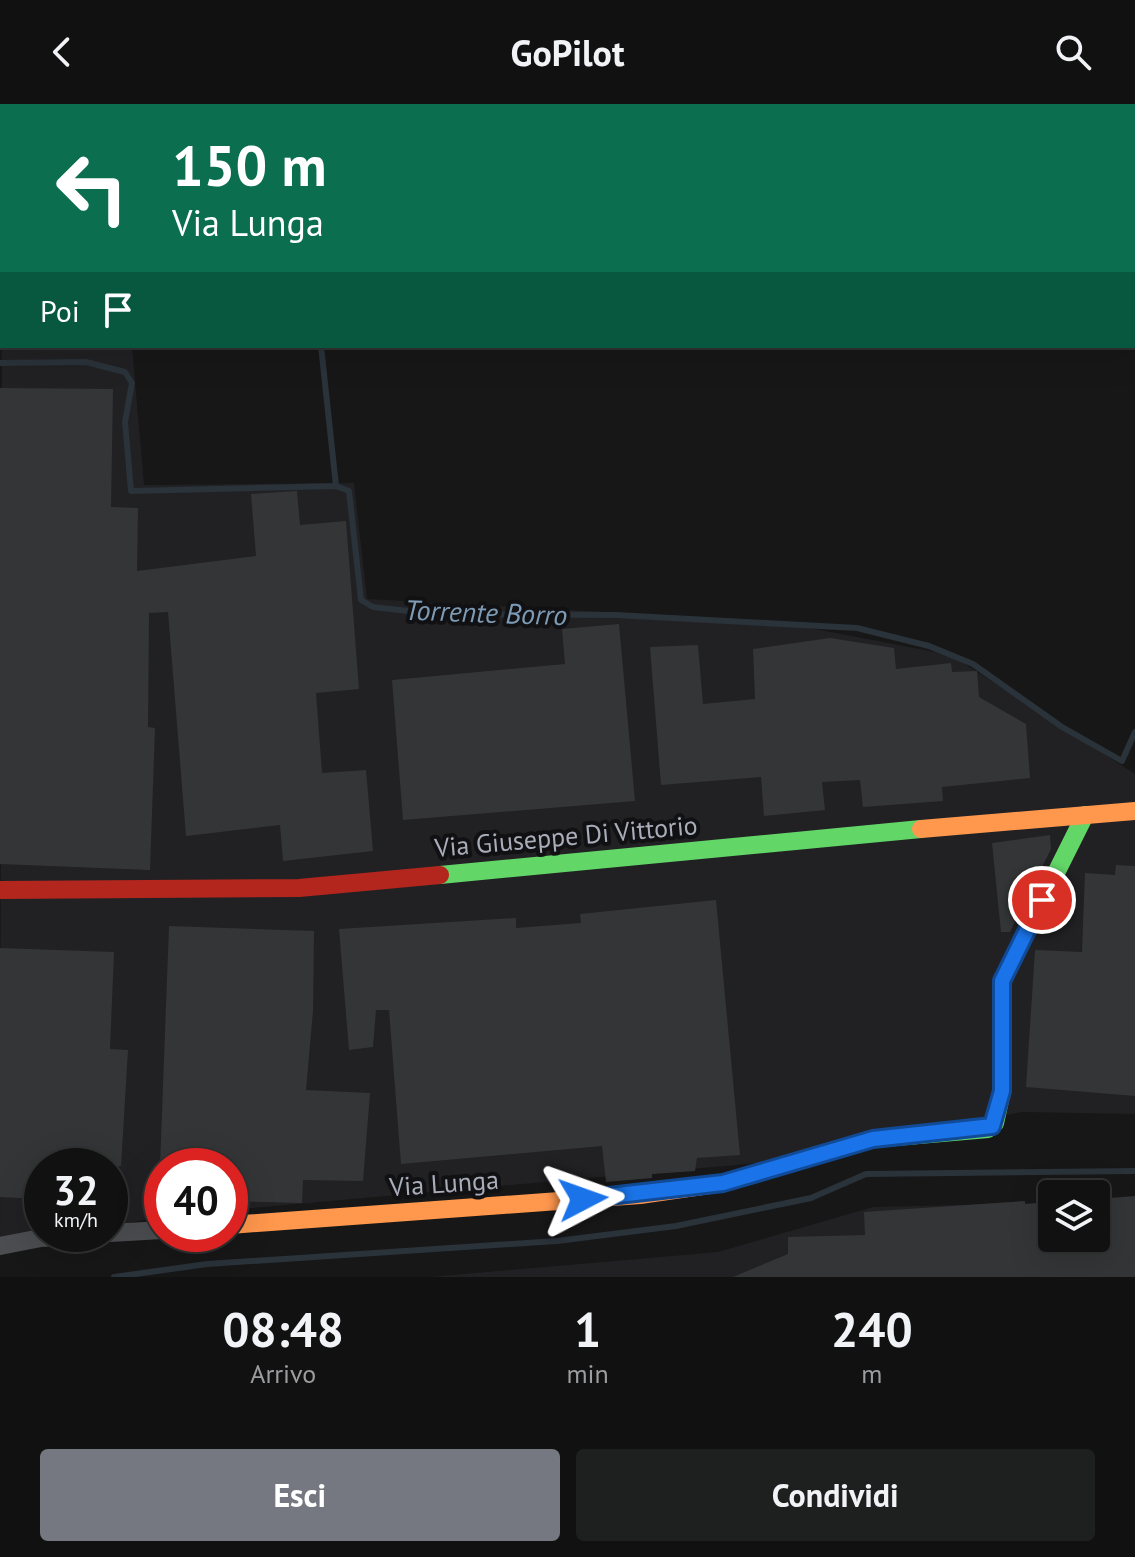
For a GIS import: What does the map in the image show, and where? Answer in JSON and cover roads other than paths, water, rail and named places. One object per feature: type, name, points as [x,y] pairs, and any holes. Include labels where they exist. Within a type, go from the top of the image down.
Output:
[{"type":"street","name":"Via Giuseppe Di Vittorio","points":[[0,890],[299,888],[1135,811]]},
{"type":"street","name":"Via Lunga","points":[[248,1224],[640,1195],[723,1183],[873,1139],[988,1129],[995,1123],[1002,1091],[1002,981],[1085,815]]},
{"type":"street","points":[[0,1246],[24,1241]]},
{"type":"waterway","points":[[321,348],[336,486]]},
{"type":"waterway","name":"Torrente Borro","points":[[0,363],[86,362],[125,372],[132,383],[125,422],[131,491],[336,486],[349,491],[361,600],[373,607],[435,614],[616,615],[857,628],[929,646],[973,664],[1062,727],[1122,761],[1135,732]]},
{"type":"waterway","points":[[114,1277],[207,1264],[557,1241],[676,1226],[811,1198],[866,1174],[1135,1171]]}]
